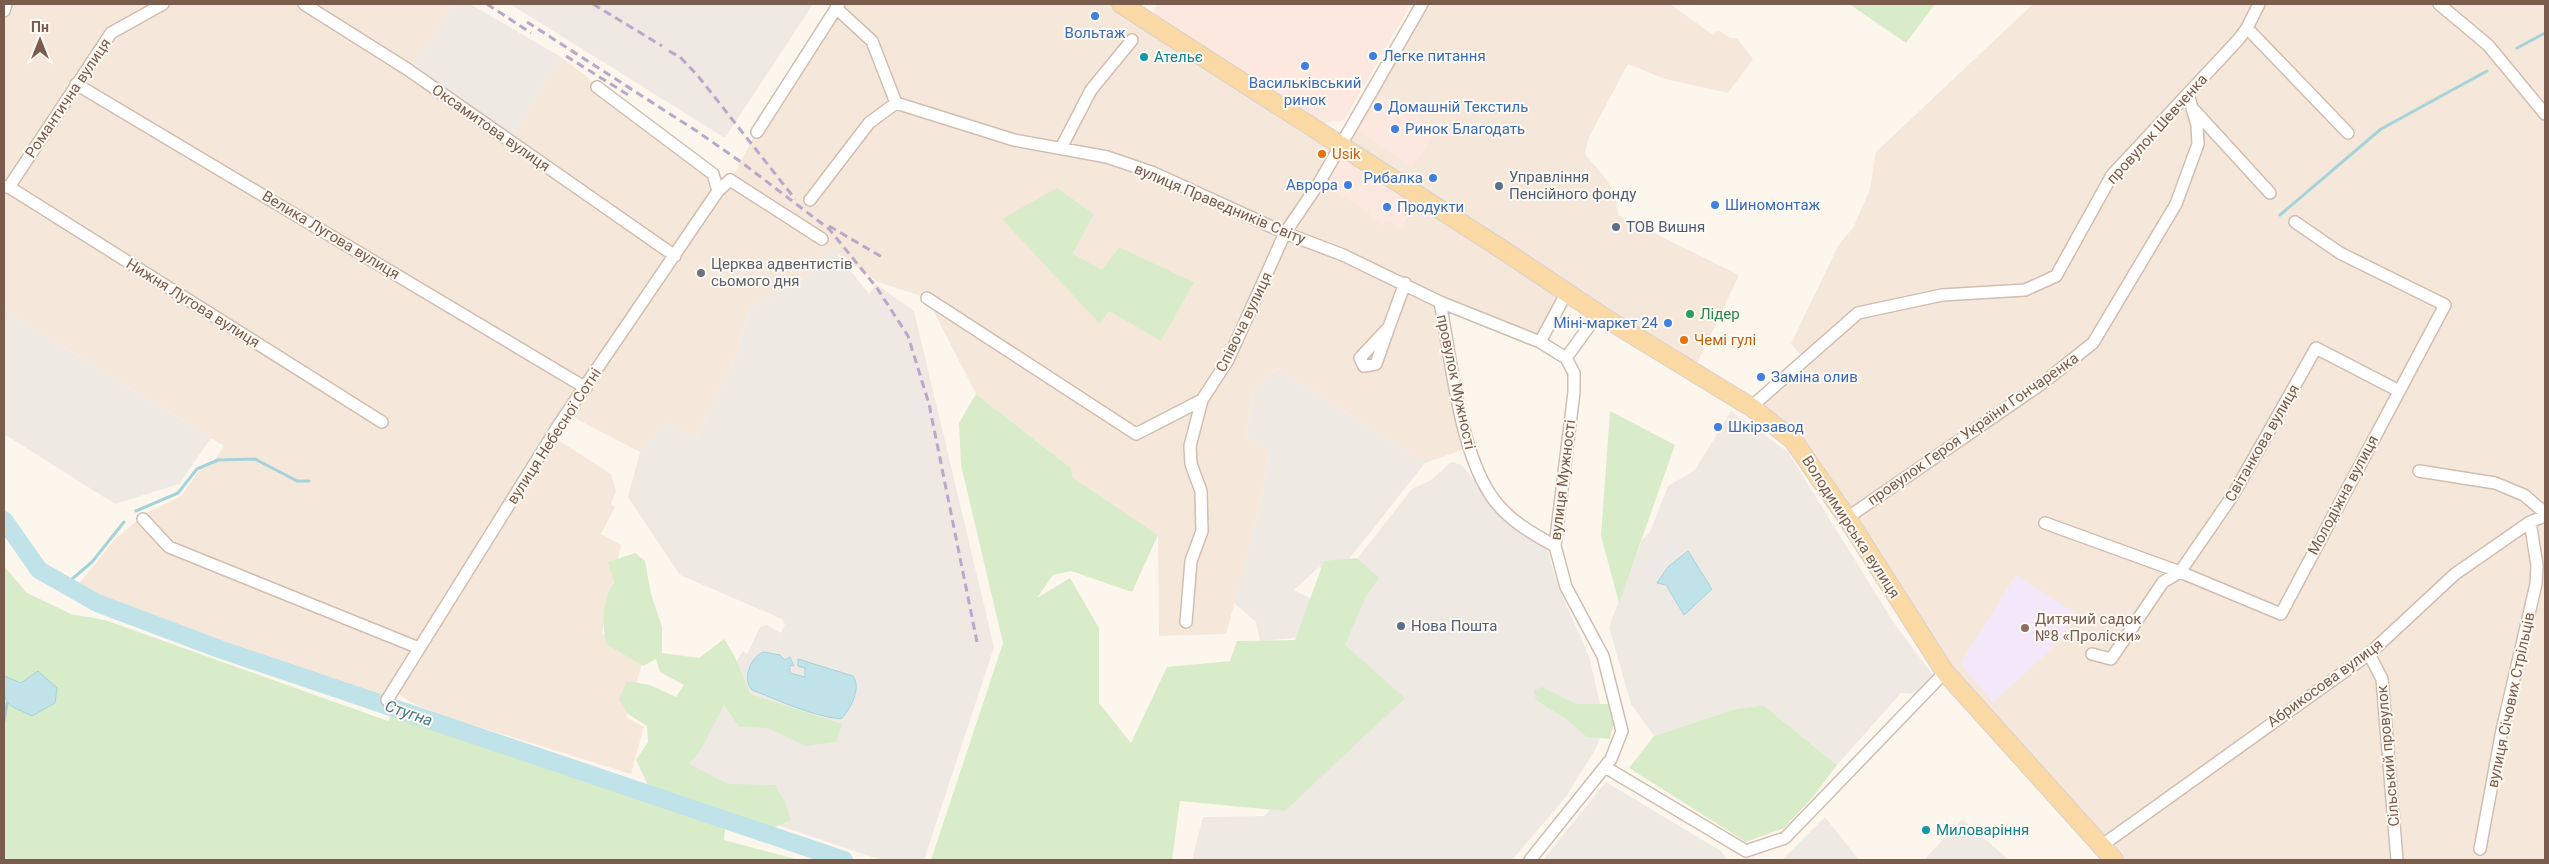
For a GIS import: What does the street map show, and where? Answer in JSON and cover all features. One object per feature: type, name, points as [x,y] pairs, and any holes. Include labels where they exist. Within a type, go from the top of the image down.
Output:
[{"type":"main road","name":"Володимирська вулиця","points":[[1121,4],[1140,9],[1340,145],[1598,314],[1751,407],[1793,440],[1847,518],[1945,672],[2114,860]]},
{"type":"street","points":[[4,11],[6,4]]},
{"type":"street","name":"Романтична вулиця","points":[[6,187],[111,33],[163,4]]},
{"type":"street","name":"Оксамитова вулиця","points":[[304,4],[406,69],[675,256]]},
{"type":"street","name":"Співоча вулиця","points":[[927,298],[1136,434],[1202,400],[1228,360],[1285,233],[1340,145],[1422,4]]},
{"type":"street","name":"провулок Шевченка","points":[[1751,407],[1858,314],[1942,295],[2025,290],[2056,276],[2112,174],[2247,28],[2259,4]]},
{"type":"street","points":[[2439,4],[2488,45],[2545,114]]},
{"type":"street","points":[[757,132],[838,6],[872,41],[896,103],[869,124],[810,200]]},
{"type":"street","points":[[2247,28],[2348,133]]},
{"type":"street","points":[[1061,148],[1091,90],[1132,40]]},
{"type":"street","name":"Велика Лугова вулиця","points":[[76,84],[586,388]]},
{"type":"street","points":[[597,86],[713,174],[718,191]]},
{"type":"street","name":"провулок Героя України Гончаренка","points":[[1847,518],[2044,382],[2093,343],[2176,204],[2198,144],[2198,125],[2188,94]]},
{"type":"street","name":"вулиця Праведників Світу","points":[[896,103],[1014,140],[1106,157],[1154,173],[1285,233],[1343,254],[1405,283],[1440,302],[1540,342],[1566,358]]},
{"type":"street","name":"провулок Шевченка","points":[[2192,108],[2270,193]]},
{"type":"street","name":"вулиця Небесної Сотні","points":[[387,700],[560,423],[586,388],[718,191],[730,180],[822,239]]},
{"type":"street","name":"Нижня Лугова вулиця","points":[[6,187],[382,422]]},
{"type":"street","name":"Молодіжна вулиця","points":[[2045,524],[2180,572],[2281,614],[2364,454],[2445,305],[2340,252],[2295,222]]},
{"type":"street","points":[[1389,327],[1405,283]]},
{"type":"street","points":[[1540,342],[1567,292]]},
{"type":"street","name":"провулок Мужності","points":[[1440,302],[1468,448],[1490,495],[1524,530],[1555,546]]},
{"type":"street","points":[[1566,358],[1598,314]]},
{"type":"street","name":"Світанкова вулиця","points":[[2092,654],[2111,659],[2163,582],[2180,572],[2233,495],[2316,348],[2399,392]]},
{"type":"street","name":"вулиця Мужності","points":[[1530,860],[1605,767],[1611,758],[1622,731],[1603,656],[1566,587],[1555,546],[1574,392],[1574,373],[1566,358]]},
{"type":"street","points":[[1186,622],[1191,561],[1202,531],[1201,491],[1191,464],[1190,446],[1202,400]]},
{"type":"street","name":"Абрикосова вулиця","points":[[2101,846],[2369,654],[2454,574],[2530,522],[2545,515],[2524,495],[2495,482],[2419,471]]},
{"type":"street","points":[[143,519],[169,547],[419,648]]},
{"type":"street","name":"вулиця Січових Стрільців","points":[[2480,849],[2502,730],[2536,584],[2538,565],[2530,522]]},
{"type":"street","name":"Сільський провулок","points":[[2369,654],[2382,679],[2397,860]]},
{"type":"street","points":[[1605,767],[1746,851],[1785,838],[1945,672]]},
{"type":"shaded area","points":[[6,4],[454,4],[425,49],[407,69],[509,141],[561,57],[713,174],[718,191],[731,180],[752,140],[839,4],[1121,4],[1340,145],[1422,4],[1670,4],[1713,35],[1718,30],[1730,38],[1737,38],[1753,59],[1728,93],[1665,79],[1628,64],[1589,137],[1585,154],[1606,179],[1616,195],[1618,215],[1739,275],[1693,372],[1567,292],[1540,342],[1440,302],[1468,448],[1425,463],[1277,368],[1253,392],[1246,438],[1270,452],[1255,527],[1226,634],[1159,636],[1158,535],[1073,478],[1071,468],[976,394],[927,298],[878,282],[828,247],[812,273],[749,308],[736,357],[696,438],[665,422],[640,452],[567,414],[552,436],[611,474],[616,491],[611,504],[615,507],[601,534],[621,545],[602,633],[643,661],[626,717],[644,727],[631,774],[444,716],[410,702],[394,690],[378,701],[314,680],[191,635],[100,598],[78,585],[115,539],[145,514],[181,496],[198,472],[212,464],[224,446],[4,310],[4,11]],"holes":[[[1094,214],[1073,254],[1102,271],[1119,247],[1194,282],[1109,311],[1101,323],[1003,219]]]},
{"type":"shaded area","points":[[454,4],[470,4],[561,57],[509,141],[407,69],[425,49]]},
{"type":"shaded area","points":[[510,4],[813,4],[725,138]]},
{"type":"shaded area","name":"Васильківський ринок","points":[[1158,4],[1411,4],[1344,120],[1324,123],[1152,13]]},
{"type":"shaded area","points":[[2033,4],[2545,4],[2545,860],[2114,860],[1969,699],[1793,440],[1751,407],[1805,360],[1791,344],[1838,246],[1854,226],[1870,189],[1876,152]]},
{"type":"shaded area","name":"Ринок Благодать","points":[[1381,95],[1430,126],[1433,135],[1412,168],[1358,132]]},
{"type":"shaded area","points":[[1340,145],[1418,196],[1402,227],[1386,220],[1383,225],[1370,219],[1369,212],[1319,183]]},
{"type":"shaded area","points":[[828,247],[835,251],[869,294],[876,284],[914,311],[994,647],[924,860],[881,860],[665,787],[721,685],[743,651],[747,654],[760,627],[767,625],[781,633],[785,624],[782,619],[680,575],[628,497],[640,452],[665,422],[696,438],[736,357],[749,308],[812,273]]},
{"type":"shaded area","points":[[4,310],[211,438],[179,484],[115,504],[4,434]]},
{"type":"shaded area","points":[[1277,368],[1425,463],[1338,573],[1333,576],[1319,567],[1294,590],[1316,601],[1315,616],[1295,638],[1260,641],[1256,622],[1234,603],[1255,527],[1270,452],[1246,438],[1253,392]]},
{"type":"shaded area","points":[[1731,411],[1788,452],[1894,623],[1933,675],[1917,694],[1901,693],[1837,765],[1763,705],[1732,710],[1654,736],[1631,704],[1609,627],[1642,540],[1650,532],[1668,486],[1695,470]]},
{"type":"shaded area","points":[[1451,462],[1462,465],[1501,513],[1547,549],[1559,589],[1589,656],[1605,725],[1596,748],[1566,797],[1512,860],[1192,860],[1203,817],[1264,816],[1391,698],[1337,643],[1350,568],[1412,489],[1431,480]]},
{"type":"shaded area","name":"Дитячий садок №8 «Проліски»","points":[[2016,575],[2077,614],[2059,642],[1993,702],[1963,667],[1962,661]]},
{"type":"shaded area","points":[[1606,782],[1721,851],[1727,860],[1543,860]]},
{"type":"shaded area","points":[[1825,817],[1859,860],[1782,860]]},
{"type":"shaded area","points":[[1962,819],[2009,860],[1924,860]]},
{"type":"green space","points":[[1849,4],[1935,4],[1906,43]]},
{"type":"green space","points":[[1057,188],[1094,214],[1073,254],[1102,270],[1119,247],[1194,282],[1161,341],[1109,311],[1100,324],[1002,219]]},
{"type":"green space","points":[[976,394],[1071,468],[1073,478],[1158,535],[1132,592],[1071,571],[1053,575],[1037,598],[1070,578],[1099,628],[1099,703],[1131,743],[1167,667],[1230,661],[1237,641],[1295,640],[1324,561],[1357,558],[1379,578],[1366,596],[1345,645],[1405,698],[1285,811],[1180,801],[1172,860],[931,860],[1003,643],[961,465],[959,423]]},
{"type":"green space","points":[[1610,411],[1675,445],[1619,603],[1601,536]]},
{"type":"green space","points":[[635,553],[645,561],[651,594],[662,627],[662,653],[699,658],[724,639],[735,657],[750,694],[842,724],[836,742],[805,746],[768,728],[739,727],[724,705],[702,748],[689,764],[728,784],[775,785],[785,802],[791,820],[770,829],[649,787],[636,760],[648,742],[647,726],[628,714],[619,699],[627,681],[650,685],[676,697],[684,685],[660,672],[656,659],[643,666],[606,644],[604,627],[605,604],[614,582],[608,562]]},
{"type":"green space","points":[[4,566],[27,593],[71,614],[105,620],[388,721],[393,712],[515,758],[725,827],[724,840],[799,860],[4,860]]},
{"type":"green space","points":[[1542,687],[1576,704],[1608,704],[1615,717],[1610,739],[1587,737],[1566,719],[1536,700],[1534,690]]},
{"type":"green space","points":[[1763,705],[1837,765],[1813,797],[1784,828],[1746,842],[1629,768],[1654,736],[1732,710]]},
{"type":"water","points":[[1688,551],[1712,589],[1684,615],[1666,585],[1657,583],[1668,567]]},
{"type":"water","points":[[763,652],[780,655],[785,660],[790,657],[794,666],[790,665],[790,673],[805,677],[805,668],[798,666],[798,659],[853,676],[856,693],[851,705],[841,719],[796,708],[752,690],[748,680],[749,669],[754,659]]},
{"type":"water","points":[[38,671],[57,688],[55,703],[32,716],[8,703],[5,694],[4,676],[21,683]]},
{"type":"waterway","points":[[2517,48],[2545,33]]},
{"type":"waterway","points":[[2280,215],[2381,129],[2487,71]]},
{"type":"waterway","points":[[136,511],[178,493],[197,469],[218,460],[255,459],[297,481],[309,481]]},
{"type":"waterway","name":"Стугна","points":[[4,520],[39,570],[97,603],[222,650],[844,860]]},
{"type":"waterway","points":[[65,585],[92,562],[124,522]]},
{"type":"waterway","points":[[4,721],[7,704]]},
{"type":"railway","points":[[487,4],[531,33]]},
{"type":"railway","points":[[593,4],[662,46]]},
{"type":"railway","points":[[527,22],[698,132],[741,162],[829,229],[877,288],[908,336],[929,404],[977,642]]},
{"type":"railway","points":[[669,51],[680,57],[698,76],[795,199]]},
{"type":"railway","points":[[566,56],[630,96]]},
{"type":"railway","points":[[829,226],[882,257]]},
{"type":"place","name":"Вольтаж","points":[[1095,16]]},
{"type":"place","name":"Легке питання","points":[[1373,56]]},
{"type":"place","name":"Ательє","points":[[1144,57]]},
{"type":"place","name":"Васильківський ринок","points":[[1305,66]]},
{"type":"place","name":"Домашній Текстиль","points":[[1378,107]]},
{"type":"place","name":"Ринок Благодать","points":[[1395,129]]},
{"type":"place","name":"Usik","points":[[1322,154]]},
{"type":"place","name":"Рибалка","points":[[1433,178]]},
{"type":"place","name":"Аврора","points":[[1348,185]]},
{"type":"place","name":"Управління Пенсійного фонду","points":[[1499,186]]},
{"type":"place","name":"Шиномонтаж","points":[[1715,205]]},
{"type":"place","name":"Продукти","points":[[1387,207]]},
{"type":"place","name":"ТОВ Вишня","points":[[1616,227]]},
{"type":"place","name":"Церква адвентистів сьомого дня","points":[[701,273]]},
{"type":"place","name":"Лідер","points":[[1690,314]]},
{"type":"place","name":"Міні-маркет 24","points":[[1668,323]]},
{"type":"place","name":"Чемі гулі","points":[[1684,340]]},
{"type":"place","name":"Заміна олив","points":[[1761,377]]},
{"type":"place","name":"Шкірзавод","points":[[1718,427]]},
{"type":"place","name":"Нова Пошта","points":[[1401,626]]},
{"type":"place","name":"Дитячий садок №8 «Проліски»","points":[[2025,628]]},
{"type":"place","name":"Миловаріння","points":[[1926,830]]}]
